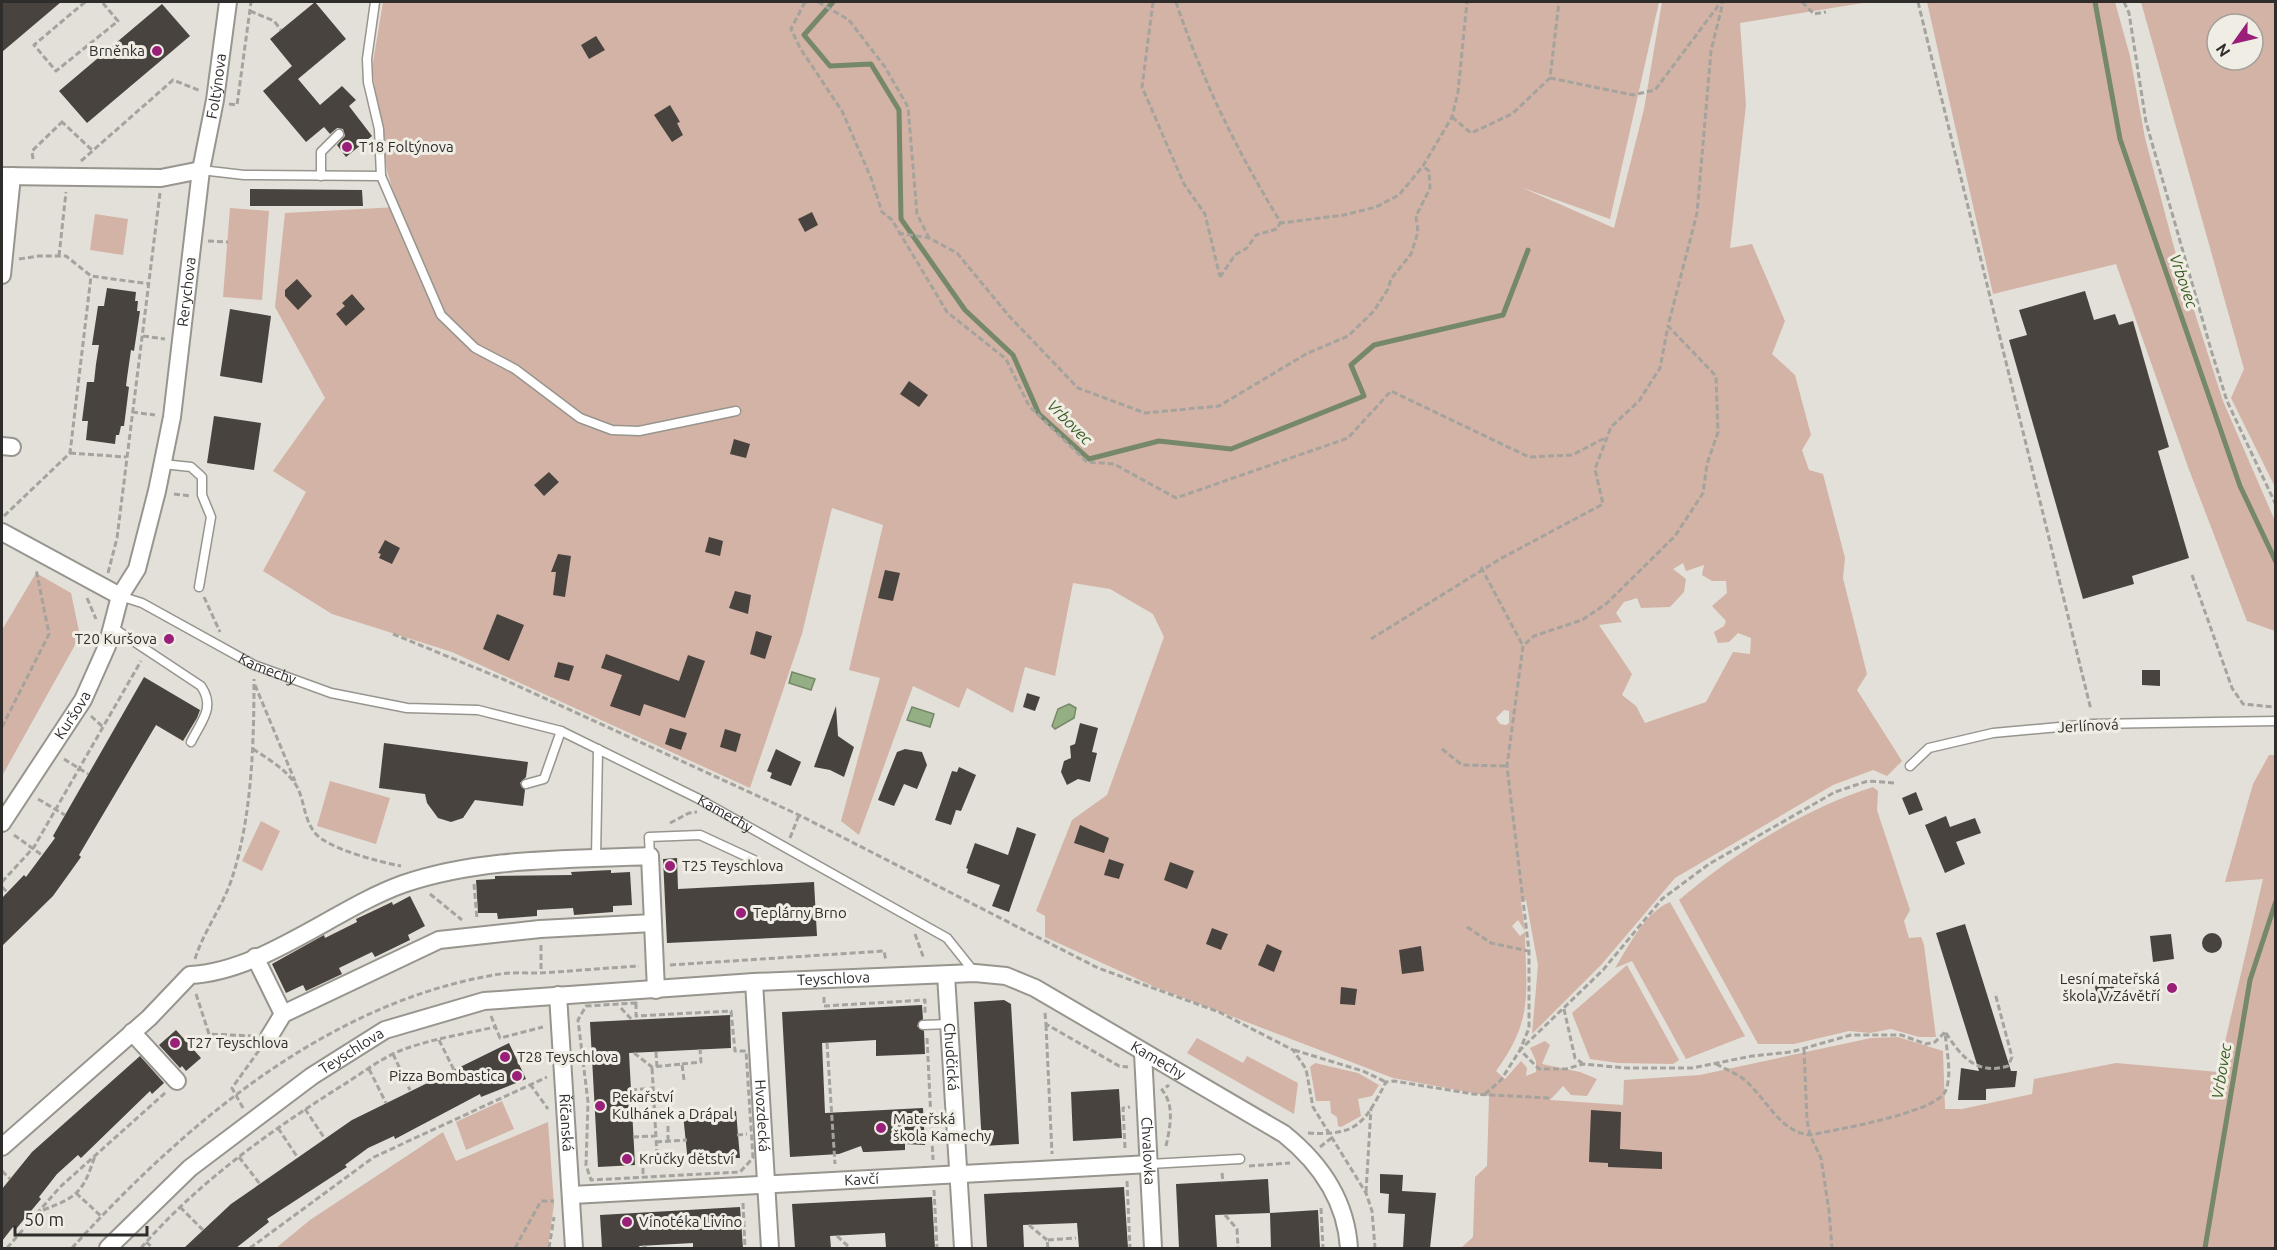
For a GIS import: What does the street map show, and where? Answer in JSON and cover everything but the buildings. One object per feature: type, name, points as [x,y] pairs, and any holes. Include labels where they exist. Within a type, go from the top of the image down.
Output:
[{"type":"street","name":"Foltýnova","points":[[201,170],[215,100],[228,2]]},
{"type":"street","points":[[2,275],[7,176],[161,178],[201,170]]},
{"type":"street","name":"Rerychova","points":[[120,596],[137,568],[158,491],[182,341],[201,170]]},
{"type":"street","name":"Kamechy","points":[[2,532],[120,596]]},
{"type":"street","name":"Kuršova","points":[[5,828],[24,791],[83,699],[105,625],[120,596]]},
{"type":"street","points":[[2,1147],[132,1032],[190,975],[205,974],[255,957],[402,884],[442,872],[496,863],[650,856],[656,990]]},
{"type":"street","points":[[269,1037],[283,1014],[439,940],[540,928],[653,923]]},
{"type":"street","points":[[255,957],[283,1014]]},
{"type":"street","name":"Kamechy","points":[[975,973],[1006,976],[1035,987],[1143,1053],[1261,1119],[1300,1146],[1334,1192],[1343,1213],[1349,1248]]},
{"type":"street","name":"Teyschlova","points":[[108,1248],[190,1168],[312,1076],[385,1030],[484,1001],[754,982],[975,973]]},
{"type":"street","name":"Chudčická","points":[[946,975],[963,1248]]},
{"type":"street","name":"Hvozdecká","points":[[754,982],[770,1248]]},
{"type":"street","name":"Říčanská","points":[[558,995],[574,1248]]},
{"type":"street","points":[[132,1032],[177,1082]]},
{"type":"street","name":"Chvalovka","points":[[1143,1053],[1158,1164],[1153,1248]]},
{"type":"street","name":"Kavčí","points":[[572,1195],[767,1183],[933,1167],[959,1173],[1158,1164]]},
{"type":"lane","points":[[375,2],[367,59],[368,82],[379,129],[381,176],[441,315],[475,348],[515,369],[580,418],[612,430],[639,431],[736,411]]},
{"type":"lane","points":[[321,176],[321,152],[339,134]]},
{"type":"lane","points":[[201,170],[244,175],[381,176]]},
{"type":"lane","points":[[163,464],[195,469],[203,481],[202,495],[212,518],[199,587]]},
{"type":"lane","name":"Kamechy","points":[[120,596],[142,603],[254,665],[331,693],[407,708],[478,710],[561,731],[697,798],[947,938],[975,973]]},
{"type":"lane","points":[[105,625],[147,649],[201,686],[208,697],[209,707],[191,742]]},
{"type":"lane","name":"Jerlínová","points":[[1910,766],[1929,748],[1993,733],[2092,724],[2276,721]]},
{"type":"lane","points":[[526,784],[544,779],[561,731]]},
{"type":"lane","points":[[596,858],[598,749]]},
{"type":"lane","points":[[650,856],[649,837],[700,835],[754,860]]},
{"type":"lane","points":[[925,1025],[950,1024]]},
{"type":"lane","points":[[1158,1164],[1241,1163]]},
{"type":"path","points":[[85,2],[34,45],[56,71],[118,21],[102,2]]},
{"type":"path","points":[[215,100],[237,105],[251,2]]},
{"type":"path","points":[[805,2],[791,29],[800,48],[842,111],[867,169],[882,212],[892,220],[947,312],[1006,359],[1029,405],[1087,462],[1114,464],[1176,498],[1348,438],[1391,391],[1529,457],[1572,455],[1607,438]]},
{"type":"path","points":[[818,2],[849,20],[885,67],[908,107],[917,214],[929,238]]},
{"type":"path","points":[[1153,2],[1142,87],[1184,184],[1205,214],[1220,277],[1235,255],[1247,248],[1256,235],[1277,229],[1281,223]]},
{"type":"path","points":[[1176,2],[1192,51],[1244,163],[1281,223]]},
{"type":"path","points":[[1281,223],[1307,222],[1376,207],[1399,195],[1423,166],[1452,117],[1458,92],[1460,49],[1467,2]]},
{"type":"path","points":[[1452,117],[1472,133],[1512,114],[1550,78],[1559,2]]},
{"type":"path","points":[[1550,78],[1633,95],[1655,90],[1722,2]]},
{"type":"path","points":[[1371,639],[1482,569],[1603,504],[1595,469],[1611,427],[1639,401],[1660,368],[1668,326],[1697,213],[1711,51],[1722,2]]},
{"type":"path","points":[[1802,2],[1814,14],[1826,12]]},
{"type":"path","points":[[1918,2],[2092,724]]},
{"type":"path","points":[[2124,2],[2129,13],[2146,122],[2212,353],[2227,401],[2276,505]]},
{"type":"path","points":[[250,10],[274,21],[281,30]]},
{"type":"path","points":[[91,162],[80,162],[173,80],[204,92],[206,81]]},
{"type":"path","points":[[24,161],[33,161],[32,151],[37,144],[62,121],[92,150]]},
{"type":"path","points":[[898,233],[929,238],[957,253],[1031,340],[1078,388],[1145,413],[1220,406],[1306,354],[1348,336],[1374,311],[1388,289],[1391,279],[1411,254],[1418,232],[1416,216],[1430,189],[1430,171],[1423,166]]},
{"type":"path","points":[[59,256],[67,177]]},
{"type":"path","points":[[108,574],[117,538],[150,284],[161,178]]},
{"type":"path","points":[[201,240],[228,242]]},
{"type":"path","points":[[12,261],[66,256],[91,276],[150,284]]},
{"type":"path","points":[[2,518],[70,453],[91,276]]},
{"type":"path","points":[[1523,646],[1534,636],[1582,620],[1606,604],[1675,536],[1703,493],[1707,464],[1718,432],[1716,376],[1668,326]]},
{"type":"path","points":[[132,412],[159,415]]},
{"type":"path","points":[[70,453],[126,457]]},
{"type":"path","points":[[158,491],[195,497],[202,495]]},
{"type":"path","points":[[2,728],[49,634],[35,561]]},
{"type":"path","points":[[1482,569],[1523,646],[1507,766],[1529,951],[1528,1028],[1520,1050]]},
{"type":"path","points":[[2192,575],[2232,688],[2243,704],[2276,707]]},
{"type":"path","points":[[199,587],[228,650]]},
{"type":"path","points":[[85,595],[105,625]]},
{"type":"path","points":[[393,634],[505,680],[799,815],[1098,968],[1219,1012],[1293,1050],[1363,1071],[1386,1082],[1395,1081],[1485,1094],[1549,1098]]},
{"type":"path","points":[[2,882],[34,847],[147,649]]},
{"type":"path","points":[[254,665],[253,749],[233,876],[218,913],[198,950],[190,975],[209,1034],[269,1037]]},
{"type":"path","points":[[254,682],[296,786],[308,823],[317,836],[351,852],[408,867],[415,881],[478,934]]},
{"type":"path","points":[[253,749],[281,768],[296,786]]},
{"type":"path","points":[[1442,749],[1462,765],[1507,766]]},
{"type":"path","points":[[51,751],[88,774]]},
{"type":"path","points":[[1485,1094],[1500,1080],[1520,1050],[1603,969],[1662,899],[1709,864],[1835,792],[1868,781],[1894,783]]},
{"type":"path","points":[[24,791],[65,815]]},
{"type":"path","points":[[663,836],[664,828],[674,819],[689,813],[704,811]]},
{"type":"path","points":[[786,848],[799,815]]},
{"type":"path","points":[[5,828],[42,855]]},
{"type":"path","points":[[473,867],[478,934]]},
{"type":"path","points":[[2,887],[7,892]]},
{"type":"path","points":[[1467,927],[1491,943],[1529,951]]},
{"type":"path","points":[[540,928],[542,972]]},
{"type":"path","points":[[913,930],[923,950],[924,964]]},
{"type":"path","points":[[72,1248],[177,1141],[298,1051],[378,1009],[439,988],[496,974],[884,951],[887,967]]},
{"type":"path","points":[[1945,1032],[1957,1051],[1970,1063],[1993,1071],[2008,1066],[2012,1057],[1995,993]]},
{"type":"path","points":[[824,994],[825,1008],[925,1000],[937,1248]]},
{"type":"path","points":[[484,1001],[500,1038],[546,1026]]},
{"type":"path","points":[[618,1005],[631,1018],[731,1011],[735,1050],[746,1051],[753,1158],[740,1172],[591,1180],[586,1165],[589,1122],[578,1020],[586,1006],[636,1003],[636,1016]]},
{"type":"path","points":[[1563,1008],[1575,1058],[1583,1064]]},
{"type":"path","points":[[1045,1009],[1052,1155]]},
{"type":"path","points":[[1046,1024],[1119,1066],[1132,1069]]},
{"type":"path","points":[[141,1248],[180,1207],[240,1157],[305,1109],[393,1054],[495,1027]]},
{"type":"path","points":[[1520,1050],[1539,1069],[1566,1069],[1583,1064],[1626,1068],[1692,1068],[1804,1049],[1851,1035],[1901,1035],[1926,1044],[1935,1042],[1945,1032]]},
{"type":"path","points":[[1715,1063],[1748,1083],[1785,1124],[1801,1134],[1810,1135],[1904,1114],[1938,1100],[1946,1091],[1948,1073],[1945,1032]]},
{"type":"path","points":[[236,1097],[232,1088],[269,1037]]},
{"type":"path","points":[[439,1040],[454,1070]]},
{"type":"path","points":[[827,1043],[835,1167],[846,1166]]},
{"type":"path","points":[[634,1053],[655,1067],[701,1062],[700,1049]]},
{"type":"path","points":[[1804,1049],[1807,1120],[1810,1135],[1821,1158],[1832,1248]]},
{"type":"path","points":[[1293,1050],[1306,1069],[1313,1107],[1366,1193],[1372,1211],[1375,1248]]},
{"type":"path","points":[[644,1178],[643,1164],[657,1156],[654,1088],[656,1052]]},
{"type":"path","points":[[393,1054],[410,1090]]},
{"type":"path","points":[[682,1064],[684,1080]]},
{"type":"path","points":[[369,1069],[386,1103]]},
{"type":"path","points":[[250,1248],[374,1157],[549,1076]]},
{"type":"path","points":[[7,1248],[60,1187],[177,1082]]},
{"type":"path","points":[[1319,1148],[1332,1136],[1357,1127],[1386,1082]]},
{"type":"path","points":[[530,1084],[550,1112]]},
{"type":"path","points":[[1158,1164],[1171,1134],[1168,1097],[1162,1089],[1175,1084]]},
{"type":"path","points":[[631,1090],[654,1088]]},
{"type":"path","points":[[1131,1248],[1123,1108],[1133,1107],[1134,1104]]},
{"type":"path","points":[[1366,1193],[1371,1108]]},
{"type":"path","points":[[305,1109],[325,1139]]},
{"type":"path","points":[[668,1126],[668,1141]]},
{"type":"path","points":[[278,1128],[298,1158]]},
{"type":"path","points":[[1303,1133],[1332,1136]]},
{"type":"path","points":[[633,1137],[656,1136]]},
{"type":"path","points":[[656,1142],[687,1140]]},
{"type":"path","points":[[41,1210],[67,1201],[85,1185],[95,1155]]},
{"type":"path","points":[[1041,1156],[1063,1155]]},
{"type":"path","points":[[1241,1163],[1298,1163],[1290,1155]]},
{"type":"path","points":[[240,1157],[260,1184]]},
{"type":"path","points":[[922,1161],[933,1167]]},
{"type":"path","points":[[1221,1168],[1223,1182]]},
{"type":"path","points":[[2,1171],[10,1179]]},
{"type":"path","points":[[76,1193],[101,1216]]},
{"type":"path","points":[[515,1248],[541,1201],[555,1201]]},
{"type":"path","points":[[1321,1204],[1323,1248]]},
{"type":"path","points":[[180,1207],[203,1230]]},
{"type":"path","points":[[1225,1215],[1237,1229],[1238,1248]]},
{"type":"path","points":[[1029,1225],[1047,1240],[1048,1248]]},
{"type":"path","points":[[837,1236],[850,1248]]},
{"type":"path","points":[[1047,1240],[1076,1238]]},
{"type":"path","points":[[146,1242],[153,1248]]},
{"type":"shaded area","points":[[383,2],[1659,2],[1610,219],[1523,188],[1614,228],[1644,109],[1662,2],[1869,2],[1740,23],[1746,105],[1730,248],[1752,244],[1785,321],[1772,354],[1795,375],[1811,435],[1802,450],[1809,470],[1823,474],[1845,558],[1843,578],[1867,674],[1857,690],[1902,761],[1887,776],[1873,770],[1833,785],[1675,878],[1601,965],[1532,1034],[1538,965],[1526,900],[1521,902],[1525,931],[1518,920],[1512,926],[1520,936],[1525,932],[1525,1005],[1517,1036],[1496,1071],[1505,1079],[1521,1061],[1527,1068],[1526,1076],[1536,1072],[1536,1061],[1530,1048],[1545,1041],[1550,1045],[1542,1064],[1580,1072],[1597,1079],[1587,1096],[1571,1095],[1563,1086],[1550,1100],[1623,1105],[1624,1080],[1700,1075],[1871,1038],[1898,1037],[1943,1051],[1945,1109],[1962,1109],[2032,1094],[2034,1079],[2116,1063],[2218,1072],[2263,879],[2225,882],[2253,784],[2269,755],[2275,755],[2275,1248],[1461,1248],[1473,1237],[1475,1177],[1487,1166],[1489,1096],[1393,1078],[1155,987],[1045,937],[1045,916],[1036,911],[1072,820],[1107,795],[1164,637],[1153,614],[1110,589],[1073,583],[1055,676],[1025,667],[1013,713],[967,688],[959,708],[913,686],[859,835],[841,821],[880,678],[849,670],[883,525],[832,508],[802,634],[750,788],[452,652],[332,614],[263,571],[306,492],[273,471],[325,398],[275,307],[285,213],[398,207],[387,171],[372,68]],"holes":[[[1683,563],[1686,571],[1704,565],[1702,575],[1712,581],[1726,581],[1727,593],[1712,606],[1726,621],[1724,626],[1714,632],[1718,643],[1729,642],[1738,633],[1751,638],[1750,654],[1733,652],[1706,702],[1645,723],[1636,706],[1622,695],[1632,674],[1599,625],[1622,622],[1616,613],[1624,602],[1637,598],[1641,608],[1670,607],[1684,592],[1686,579],[1673,569]],[[1504,710],[1509,711],[1509,723],[1506,725],[1500,724],[1496,718]]]},
{"type":"shaded area","points":[[1927,2],[2115,2],[2130,56],[2145,138],[2175,251],[2223,401],[2275,521],[2275,631],[2247,621],[2188,467],[2116,264],[1993,294]]},
{"type":"shaded area","points":[[2141,2],[2275,2],[2275,487],[2231,398],[2244,369]]},
{"type":"shaded area","points":[[230,208],[269,211],[262,300],[223,297]]},
{"type":"shaded area","points":[[95,214],[128,219],[123,255],[90,250]]},
{"type":"shaded area","points":[[36,573],[71,593],[80,636],[2,776],[2,630]]},
{"type":"shaded area","points":[[792,672],[815,679],[811,690],[789,683]]},
{"type":"shaded area","points":[[1069,704],[1076,708],[1074,718],[1055,729],[1052,726],[1058,709]]},
{"type":"shaded area","points":[[912,707],[934,714],[930,727],[907,720]]},
{"type":"shaded area","points":[[330,781],[390,798],[376,844],[317,826]]},
{"type":"shaded area","points":[[1873,787],[1878,791],[1877,810],[1910,910],[1904,921],[1909,938],[1921,937],[1924,945],[1936,1037],[1919,1037],[1891,1029],[1870,1033],[1849,1031],[1794,1044],[1758,1044],[1679,900],[1746,849],[1771,834],[1821,807]]},
{"type":"shaded area","points":[[261,821],[280,831],[262,871],[242,861]]},
{"type":"shaded area","points":[[1670,902],[1745,1036],[1686,1059],[1632,961],[1615,968],[1645,921]]},
{"type":"shaded area","points":[[1627,965],[1679,1060],[1673,1064],[1618,1063],[1590,1059],[1572,1013]]},
{"type":"shaded area","points":[[1197,1038],[1243,1063],[1247,1056],[1298,1083],[1294,1114],[1187,1053]]},
{"type":"shaded area","points":[[1315,1063],[1358,1073],[1379,1085],[1372,1096],[1358,1099],[1361,1116],[1341,1127],[1338,1126],[1337,1117],[1331,1113],[1330,1101],[1316,1101],[1310,1067]]},
{"type":"shaded area","points":[[502,1101],[514,1129],[466,1150],[456,1122]]},
{"type":"shaded area","points":[[548,1122],[554,1204],[548,1248],[276,1248],[310,1220],[443,1132],[456,1161]]},
{"type":"waterway","name":"Vrbovec","points":[[833,2],[804,35],[830,66],[871,64],[899,110],[901,219],[965,310],[1013,355],[1039,414],[1089,459],[1159,441],[1231,449],[1364,396],[1351,365],[1374,345],[1503,315],[1528,250]]},
{"type":"waterway","name":"Vrbovec","points":[[2095,2],[2120,139],[2240,486],[2276,562]]},
{"type":"waterway","name":"Vrbovec","points":[[2205,1248],[2250,980],[2276,901]]},
{"type":"place","name":"Brněnka","points":[[157,51]]},
{"type":"place","name":"T18 Foltýnova","points":[[347,147]]},
{"type":"place","name":"T20 Kuršova","points":[[169,639]]},
{"type":"place","name":"T25 Teyschlova","points":[[670,866]]},
{"type":"place","name":"Teplárny Brno","points":[[741,913]]},
{"type":"place","name":"Lesní mateřská škola V Závětří","points":[[2172,988]]},
{"type":"place","name":"T27 Teyschlova","points":[[175,1043]]},
{"type":"place","name":"T28 Teyschlova","points":[[505,1057]]},
{"type":"place","name":"Pizza Bombastica","points":[[517,1076]]},
{"type":"place","name":"Pekařství Kulhánek a Drápal","points":[[600,1106]]},
{"type":"place","name":"Mateřská škola Kamechy","points":[[881,1128]]},
{"type":"place","name":"Krůčky dětství","points":[[627,1159]]},
{"type":"place","name":"Vinotéka Livino","points":[[627,1222]]}]
